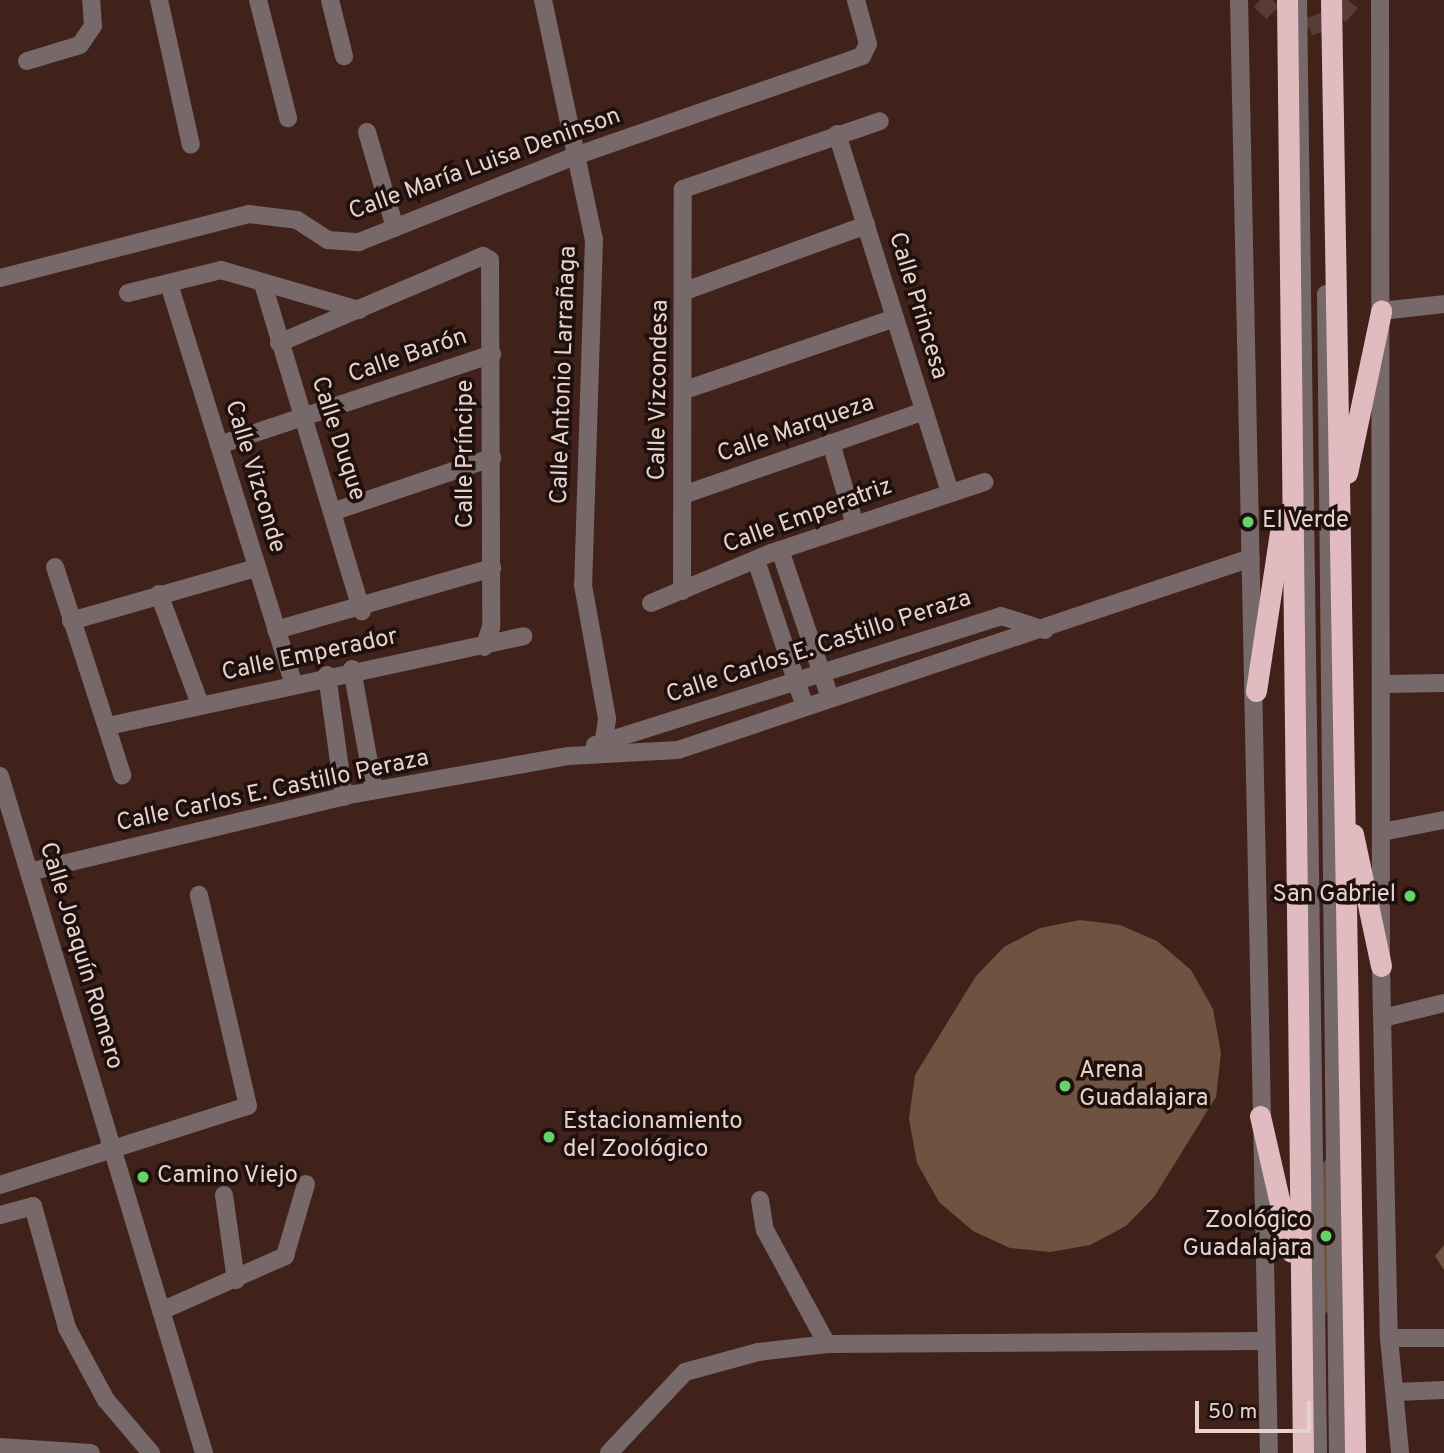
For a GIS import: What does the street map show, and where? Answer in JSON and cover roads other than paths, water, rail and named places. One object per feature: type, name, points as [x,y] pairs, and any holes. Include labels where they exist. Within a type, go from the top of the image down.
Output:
[{"type":"highway","points":[[1287,0],[1289,472],[1304,1453]]},
{"type":"highway","points":[[1331,0],[1355,1453]]},
{"type":"highway","points":[[1338,516],[1381,311]]},
{"type":"highway","points":[[1256,691],[1289,472]]},
{"type":"highway","points":[[1345,795],[1381,966]]},
{"type":"highway","points":[[1259,1116],[1300,1288]]},
{"type":"street","points":[[27,61],[80,45],[93,26],[91,0]]},
{"type":"street","points":[[159,0],[191,145]]},
{"type":"street","points":[[258,0],[288,118]]},
{"type":"street","points":[[330,0],[344,56]]},
{"type":"street","name":"Calle Antonio Larrañaga","points":[[543,0],[594,239],[583,585],[607,719],[603,748]]},
{"type":"street","name":"Calle María Luisa Deninson","points":[[0,278],[249,214],[297,220],[328,240],[359,242],[578,155],[862,56],[868,44],[856,0]]},
{"type":"street","points":[[1239,0],[1256,691],[1259,1116],[1269,1453]]},
{"type":"street","points":[[1298,0],[1318,1453]]},
{"type":"street","points":[[1324,0],[1338,1453]]},
{"type":"street","points":[[1380,0],[1384,684],[1381,966],[1389,1338],[1400,1453]]},
{"type":"street","points":[[837,134],[880,121]]},
{"type":"street","points":[[367,132],[395,228]]},
{"type":"street","name":"Calle Vizcondesa","points":[[682,591],[685,390],[683,189],[837,134]]},
{"type":"street","name":"Calle Princesa","points":[[837,134],[950,493]]},
{"type":"street","points":[[685,291],[866,225]]},
{"type":"street","name":"Calle Príncipe","points":[[359,310],[484,256],[490,260],[492,568],[491,627],[484,647]]},
{"type":"street","points":[[128,293],[220,270],[359,310]]},
{"type":"street","name":"Calle Vizconde","points":[[169,284],[293,683]]},
{"type":"street","name":"Calle Duque","points":[[263,284],[279,342],[335,511],[362,611]]},
{"type":"street","points":[[1381,311],[1444,304]]},
{"type":"street","points":[[279,342],[359,310]]},
{"type":"street","points":[[685,390],[895,318]]},
{"type":"street","name":"Calle Barón","points":[[219,445],[492,354]]},
{"type":"street","name":"Calle Marqueza","points":[[683,495],[924,411]]},
{"type":"street","points":[[831,443],[855,524]]},
{"type":"street","points":[[335,511],[492,458]]},
{"type":"street","name":"Calle Emperatriz","points":[[651,603],[780,550],[984,482]]},
{"type":"street","points":[[780,550],[803,607],[830,698]]},
{"type":"street","name":"Calle Carlos E. Castillo Peraza","points":[[603,748],[678,750],[830,698],[1045,630],[1251,558]]},
{"type":"street","points":[[756,559],[779,616],[805,708]]},
{"type":"street","points":[[54,568],[122,775]]},
{"type":"street","points":[[71,621],[256,568]]},
{"type":"street","points":[[276,630],[362,611],[492,568]]},
{"type":"street","points":[[159,594],[200,704]]},
{"type":"street","points":[[779,616],[803,607]]},
{"type":"street","name":"Calle Carlos E. Castillo Peraza","points":[[29,872],[374,790],[603,748],[822,668],[1001,616],[1045,630]]},
{"type":"street","name":"Calle Emperador","points":[[108,726],[352,669],[484,647],[523,636]]},
{"type":"street","points":[[352,669],[374,790]]},
{"type":"street","points":[[327,675],[344,797]]},
{"type":"street","points":[[1384,684],[1444,683]]},
{"type":"street","points":[[338,752],[367,747]]},
{"type":"street","name":"Calle Joaquín Romero","points":[[0,776],[204,1453]]},
{"type":"street","points":[[1382,832],[1444,820]]},
{"type":"street","points":[[0,1185],[114,1151],[248,1106],[199,895]]},
{"type":"street","points":[[1383,1018],[1444,1003]]},
{"type":"street","points":[[161,1311],[285,1256],[306,1184]]},
{"type":"street","points":[[224,1195],[236,1280]]},
{"type":"street","points":[[760,1200],[765,1230],[827,1344]]},
{"type":"street","points":[[0,1215],[35,1209],[54,1295],[98,1385],[151,1453]]},
{"type":"street","points":[[1389,1338],[1444,1338]]},
{"type":"street","points":[[609,1453],[685,1372],[758,1352],[827,1344],[1264,1341]]},
{"type":"street","points":[[1396,1392],[1444,1390]]},
{"type":"street","points":[[0,1447],[91,1453]]},
{"type":"tunnel","points":[[1260,0],[1279,19],[1309,27],[1339,16],[1353,0]]},
{"type":"place","name":"El Verde","points":[[1248,522]]},
{"type":"place","name":"San Gabriel","points":[[1410,896]]},
{"type":"place","name":"Arena Guadalajara","points":[[1065,1086]]},
{"type":"place","name":"Estacionamiento del Zoológico","points":[[549,1137]]},
{"type":"place","name":"Camino Viejo","points":[[143,1177]]},
{"type":"place","name":"Zoológico Guadalajara","points":[[1326,1236]]}]
